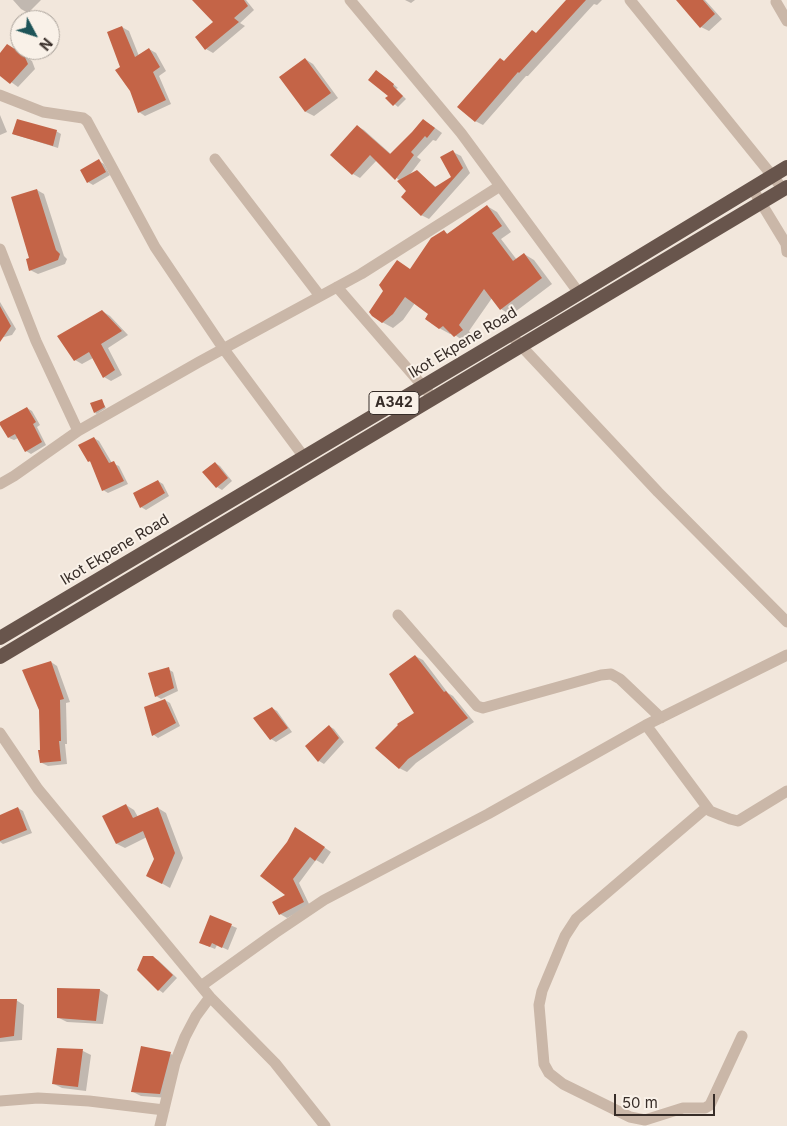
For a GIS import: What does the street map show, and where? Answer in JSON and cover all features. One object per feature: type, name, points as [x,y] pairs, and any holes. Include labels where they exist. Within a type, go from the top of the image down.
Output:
[{"type":"highway","name":"Ikot Ekpene Road","points":[[0,638],[787,167]]},
{"type":"highway","name":"A342","points":[[0,657],[785,188]]},
{"type":"street","points":[[350,0],[461,133],[578,293]]},
{"type":"street","points":[[630,0],[772,176],[785,188]]},
{"type":"street","points":[[776,2],[787,21]]},
{"type":"street","points":[[0,95],[43,112],[83,118],[87,121],[155,246],[223,348],[304,457]]},
{"type":"street","points":[[215,159],[320,296]]},
{"type":"street","points":[[0,484],[78,431],[223,348],[361,274],[500,186]]},
{"type":"street","points":[[752,188],[786,244],[787,252]]},
{"type":"street","points":[[0,249],[36,341],[78,431]]},
{"type":"street","points":[[337,287],[433,398]]},
{"type":"street","points":[[510,334],[658,492],[787,622]]},
{"type":"street","points":[[398,615],[477,706],[483,708],[601,675],[611,674],[620,679],[661,718]]},
{"type":"street","points":[[202,986],[275,932],[324,900],[488,814],[646,725],[787,655]]},
{"type":"street","points":[[646,725],[710,811],[738,821],[787,792]]},
{"type":"street","points":[[0,734],[38,789],[210,997],[275,1063],[325,1126]]},
{"type":"street","points":[[707,807],[576,919],[565,936],[542,991],[539,1005],[544,1064],[549,1073],[562,1084],[630,1117],[645,1120],[683,1108],[705,1108],[710,1105],[742,1036]]},
{"type":"street","points":[[160,1126],[175,1062],[196,1016],[210,997]]},
{"type":"street","points":[[0,1101],[38,1098],[164,1110]]},
{"type":"building","points":[[192,0],[244,0],[248,6],[234,18],[239,22],[205,50],[195,37],[213,22]]},
{"type":"building","points":[[566,0],[586,0],[518,72],[475,122],[457,107],[500,58],[504,61],[532,30],[536,33]]},
{"type":"building","points":[[676,0],[703,0],[715,14],[700,28]]},
{"type":"building","points":[[122,26],[135,57],[149,48],[160,67],[153,72],[166,100],[138,113],[130,91],[115,70],[120,67],[107,32]]},
{"type":"building","points":[[7,44],[10,46],[10,60],[26,60],[28,64],[10,84],[0,76],[0,53]]},
{"type":"building","points":[[305,58],[331,93],[305,112],[279,77]]},
{"type":"building","points":[[376,70],[394,84],[393,86],[403,96],[393,106],[385,98],[388,96],[368,80]]},
{"type":"building","points":[[17,119],[57,130],[53,146],[12,134]]},
{"type":"building","points":[[423,119],[435,128],[411,152],[414,155],[395,180],[370,155],[352,175],[330,155],[357,125],[390,154]]},
{"type":"building","points":[[453,150],[463,168],[421,216],[401,197],[406,191],[397,181],[417,170],[435,187],[451,177],[440,157]]},
{"type":"building","points":[[99,159],[106,172],[87,183],[80,170]]},
{"type":"building","points":[[37,189],[56,250],[60,254],[58,260],[29,271],[26,259],[29,258],[11,197]]},
{"type":"building","points":[[487,205],[502,226],[492,233],[513,261],[524,253],[542,278],[500,310],[484,289],[459,325],[463,330],[454,337],[443,326],[439,329],[425,319],[428,314],[405,297],[393,314],[382,323],[372,316],[369,312],[383,291],[379,285],[397,260],[410,269],[431,238],[444,230],[447,234]]},
{"type":"building","points":[[0,306],[11,326],[0,342]]},
{"type":"building","points":[[102,310],[122,331],[101,344],[115,370],[103,378],[89,352],[74,361],[57,336]]},
{"type":"building","points":[[102,399],[105,407],[94,413],[90,403]]},
{"type":"building","points":[[27,407],[36,422],[33,424],[42,442],[25,452],[15,434],[8,438],[0,422]]},
{"type":"building","points":[[94,437],[109,463],[114,461],[124,481],[102,491],[90,461],[88,462],[78,445]]},
{"type":"building","points":[[215,462],[228,478],[216,488],[202,472]]},
{"type":"building","points":[[158,480],[165,493],[140,508],[133,493]]},
{"type":"building","points":[[415,655],[444,692],[446,691],[468,718],[408,759],[399,769],[375,748],[397,724],[414,713],[389,674]]},
{"type":"building","points":[[51,661],[64,699],[60,700],[61,741],[59,741],[61,761],[40,763],[38,750],[40,750],[39,710],[22,670]]},
{"type":"building","points":[[169,667],[174,688],[155,697],[148,673]]},
{"type":"building","points":[[165,699],[176,723],[152,736],[144,707]]},
{"type":"building","points":[[272,707],[288,728],[270,740],[253,718]]},
{"type":"building","points":[[329,725],[339,738],[318,762],[305,746]]},
{"type":"building","points":[[126,804],[133,818],[158,807],[175,853],[162,884],[146,876],[154,859],[143,831],[116,844],[102,816]]},
{"type":"building","points":[[18,807],[27,830],[0,841],[0,815]]},
{"type":"building","points":[[295,827],[325,847],[315,861],[310,857],[293,879],[304,902],[279,915],[272,902],[285,895],[260,876],[287,842]]},
{"type":"building","points":[[210,915],[232,924],[222,948],[212,943],[210,947],[199,943]]},
{"type":"building","points":[[143,956],[153,956],[173,975],[158,991],[137,970]]},
{"type":"building","points":[[57,988],[100,989],[96,1021],[57,1018]]},
{"type":"building","points":[[0,999],[17,999],[14,1036],[0,1038]]},
{"type":"building","points":[[141,1046],[171,1052],[160,1094],[131,1092]]},
{"type":"building","points":[[57,1048],[83,1049],[78,1087],[52,1084]]}]
